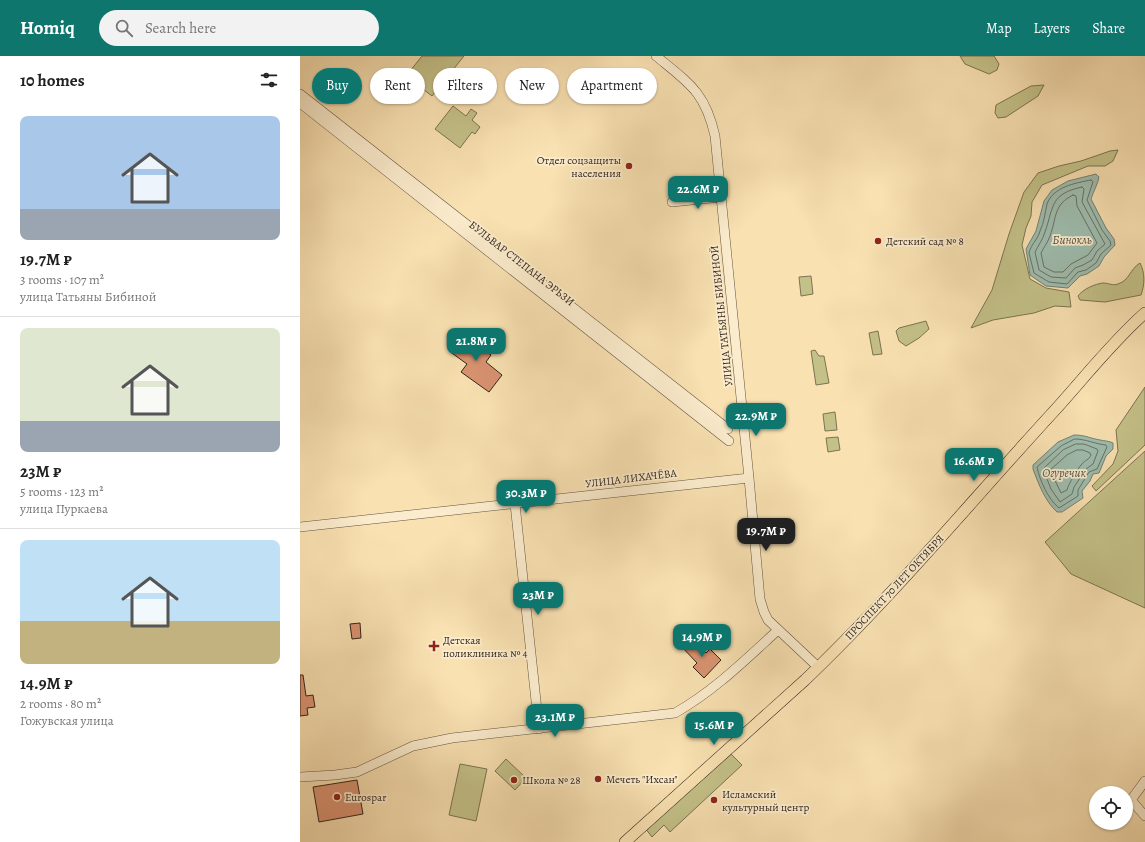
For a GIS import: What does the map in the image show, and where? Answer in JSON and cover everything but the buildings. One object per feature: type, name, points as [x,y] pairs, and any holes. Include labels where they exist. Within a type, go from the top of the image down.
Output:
[{"type":"main road","name":"ПРОСПЕКТ 70 ЛЕТ ОКТЯБРЯ","points":[[625,842],[818,667],[916,566],[978,494],[1145,313]]},
{"type":"street","name":"УЛИЦА ТАТЬЯНЫ БИБИНОЙ","points":[[656,56],[696,90],[708,109],[715,136],[760,599],[764,612],[778,630],[818,667]]},
{"type":"street","name":"БУЛЬВАР СТЕПАНА ЭРЬЗИ","points":[[300,94],[728,429]]},
{"type":"street","name":"БУЛЬВАР СТЕПАНА ЭРЬЗИ","points":[[300,104],[729,441]]},
{"type":"street","points":[[672,202],[722,197]]},
{"type":"street","name":"УЛИЦА ЛИХАЧЁВА","points":[[300,527],[749,478]]},
{"type":"street","points":[[515,504],[539,729]]},
{"type":"street","points":[[300,777],[357,772],[414,746],[438,740],[675,713],[693,703],[722,682],[778,630]]},
{"type":"street","points":[[1145,781],[1131,800],[1145,816]]},
{"type":"shaded area","points":[[422,56],[464,56],[454,68],[433,68],[432,96],[425,91],[425,68],[412,68]]},
{"type":"shaded area","points":[[960,56],[994,56],[999,64],[997,70],[989,74],[965,64]]},
{"type":"shaded area","points":[[1044,85],[1038,96],[1006,117],[998,118],[995,113],[996,105],[1031,86]]},
{"type":"shaded area","points":[[453,106],[466,116],[471,109],[477,113],[472,120],[480,127],[475,134],[472,132],[460,148],[435,129]]},
{"type":"shaded area","points":[[1118,150],[1113,161],[1105,166],[1088,166],[1042,185],[1032,202],[1031,216],[1026,228],[1022,245],[1030,279],[1046,288],[1069,292],[1071,307],[1055,306],[1034,313],[993,320],[971,328],[992,290],[1009,234],[1024,192],[1038,173],[1110,151]]},
{"type":"shaded area","points":[[1140,263],[1144,279],[1141,295],[1105,302],[1080,300],[1078,296],[1080,293],[1093,286],[1103,283],[1116,285],[1122,282]]},
{"type":"shaded area","points":[[811,276],[813,294],[801,296],[799,277]]},
{"type":"shaded area","points":[[926,321],[929,329],[919,338],[906,346],[899,341],[896,331],[899,328]]},
{"type":"shaded area","points":[[878,331],[882,354],[873,355],[869,333]]},
{"type":"shaded area","points":[[815,350],[819,356],[824,356],[829,383],[816,385],[811,351]]},
{"type":"shaded area","points":[[1145,387],[1145,445],[1096,491],[1092,486],[1113,464],[1118,451],[1116,430]]},
{"type":"shaded area","points":[[835,412],[837,430],[825,431],[823,414]]},
{"type":"shaded area","points":[[838,437],[840,450],[828,452],[826,438]]},
{"type":"shaded area","points":[[1145,451],[1145,608],[1071,574],[1045,542]]},
{"type":"shaded area","points":[[731,754],[742,765],[670,832],[664,825],[652,837],[645,828]]},
{"type":"shaded area","points":[[506,759],[526,778],[515,790],[495,771]]},
{"type":"shaded area","points":[[460,764],[487,769],[476,821],[449,815]]},
{"type":"water","name":"Бинокль","points":[[1096,174],[1099,177],[1098,182],[1091,199],[1106,228],[1114,239],[1115,245],[1104,257],[1099,266],[1087,274],[1080,276],[1068,288],[1046,286],[1030,275],[1026,249],[1036,231],[1044,201],[1052,190],[1068,181]]},
{"type":"water","name":"Огуречик","points":[[1074,435],[1111,442],[1113,443],[1113,449],[1106,456],[1099,473],[1093,474],[1090,481],[1082,491],[1083,498],[1062,512],[1057,512],[1049,503],[1043,492],[1033,469],[1033,465],[1058,442]]},
{"type":"place","name":"Отдел соцзащиты населения","points":[[629,166]]},
{"type":"place","name":"Детский сад № 8","points":[[878,241]]},
{"type":"place","name":"Детская поликлиника № 4","points":[[434,646]]},
{"type":"place","name":"Мечеть \"Ихсан\"","points":[[598,779]]},
{"type":"place","name":"Школа № 28","points":[[514,780]]},
{"type":"place","name":"Eurospar","points":[[337,797]]},
{"type":"place","name":"Исламский культурный центр","points":[[714,800]]}]
